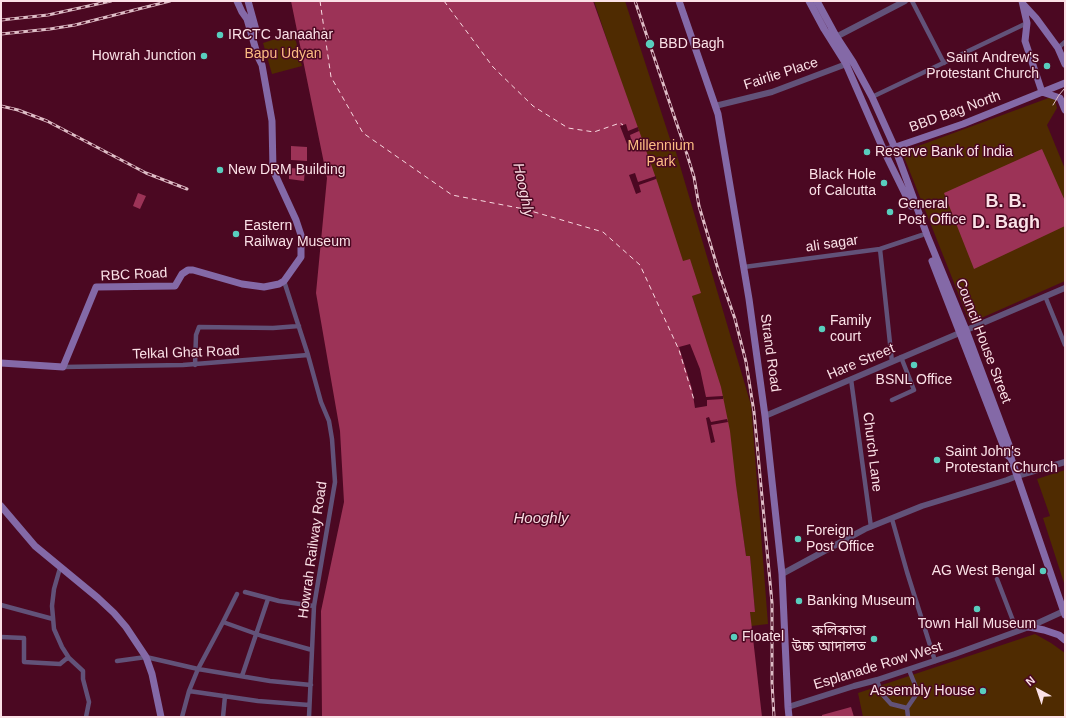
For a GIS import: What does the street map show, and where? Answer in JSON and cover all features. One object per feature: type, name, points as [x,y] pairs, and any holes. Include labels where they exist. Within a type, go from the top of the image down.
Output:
[{"type":"main road","points":[[237,1],[242,12],[247,18],[258,57],[262,65],[272,121],[273,170],[296,220],[301,235],[301,258],[284,281]]},
{"type":"main road","points":[[248,1],[263,59],[262,65]]},
{"type":"main road","name":"Strand Road","points":[[679,1],[718,114],[744,267],[765,416],[782,574],[789,717]]},
{"type":"main road","points":[[809,1],[833,38],[854,62],[872,97],[894,148],[925,235]]},
{"type":"main road","points":[[817,1],[884,151],[909,199],[925,235]]},
{"type":"main road","points":[[1023,3],[1027,23],[1025,41],[1042,92],[1060,98],[1065,110]]},
{"type":"main road","points":[[1023,3],[1058,48],[1065,64]]},
{"type":"main road","name":"BBD Bag North","points":[[884,151],[963,124],[1065,83]]},
{"type":"main road","points":[[1060,98],[1065,91]]},
{"type":"main road","name":"Council House Street","points":[[925,235],[963,331],[1007,455],[1011,458],[1018,477],[1064,613]]},
{"type":"main road","name":"RBC Road","points":[[57,367],[96,287],[174,286],[182,274],[188,270],[193,270],[242,284],[264,287],[279,284],[284,281]]},
{"type":"main road","points":[[1,363],[57,367]]},
{"type":"main road","points":[[1,506],[35,546],[98,598],[126,627],[146,657],[160,705],[161,717]]},
{"type":"main road","points":[[1029,627],[1059,635],[1065,640]]},
{"type":"main road","points":[[160,705],[166,717]]},
{"type":"street","points":[[833,38],[905,1]]},
{"type":"street","points":[[912,1],[944,63]]},
{"type":"street","points":[[872,97],[1027,23]]},
{"type":"street","points":[[1058,48],[1065,42]]},
{"type":"street","name":"Fairlie Place","points":[[715,106],[772,92],[854,62]]},
{"type":"street","name":"ali sagar","points":[[744,267],[880,249],[925,235]]},
{"type":"street","points":[[880,249],[892,362]]},
{"type":"street","name":"Howrah Railway Road","points":[[284,281],[308,355],[321,402],[329,421],[332,439],[335,482],[314,606],[309,717]]},
{"type":"street","name":"Hare Street","points":[[765,416],[1065,288]]},
{"type":"street","points":[[1045,296],[1065,345]]},
{"type":"street","points":[[195,364],[197,352],[196,335],[198,328],[273,328],[299,326]]},
{"type":"street","name":"Telkal Ghat Road","points":[[57,367],[195,364],[308,355]]},
{"type":"street","points":[[892,400],[914,390],[901,357]]},
{"type":"street","name":"Church Lane","points":[[851,379],[871,527]]},
{"type":"street","points":[[782,574],[871,527],[922,506],[1007,480],[1011,481],[1018,477],[1065,462]]},
{"type":"street","points":[[1018,477],[1065,465]]},
{"type":"street","points":[[892,518],[907,572],[936,661]]},
{"type":"street","points":[[60,568],[54,589],[52,619],[56,635],[62,647],[83,672],[83,679],[89,702],[86,717]]},
{"type":"street","points":[[997,579],[1017,631]]},
{"type":"street","points":[[245,592],[268,599],[314,606]]},
{"type":"street","points":[[182,717],[189,691],[198,669],[237,594]]},
{"type":"street","points":[[242,676],[268,599]]},
{"type":"street","points":[[1,605],[52,619]]},
{"type":"street","name":"Esplanade Row West","points":[[788,707],[936,661],[1064,613]]},
{"type":"street","points":[[223,622],[256,634],[312,650]]},
{"type":"street","points":[[1,637],[24,638],[24,662],[60,664],[66,659],[70,658]]},
{"type":"street","points":[[117,661],[146,657],[198,669],[270,681],[311,685]]},
{"type":"street","points":[[908,717],[907,708],[918,692],[909,670]]},
{"type":"street","points":[[877,680],[882,693],[891,704],[907,708]]},
{"type":"street","points":[[189,691],[276,703],[309,705]]},
{"type":"street","points":[[223,717],[225,696]]},
{"type":"green space","name":"Millennium Park","points":[[594,1],[625,1],[670,139],[675,149],[751,405],[768,624],[751,626],[750,612],[755,612],[750,556],[746,556],[723,399],[692,296]]},
{"type":"green space","name":"Bapu Udyan","points":[[294,33],[302,66],[272,74],[263,43]]},
{"type":"green space","points":[[1054,96],[1057,108],[1047,125],[1065,169],[1065,281],[970,323],[902,152]]},
{"type":"green space","points":[[1065,470],[1065,586],[1043,518],[1050,516],[1037,479]]},
{"type":"green space","points":[[1035,634],[1065,653],[1065,717],[863,717],[858,693]]},
{"type":"water","name":"Hooghly","points":[[291,1],[593,1],[658,184],[683,261],[690,259],[701,293],[692,296],[721,387],[730,431],[746,556],[750,556],[755,612],[750,612],[762,717],[322,717],[321,611],[344,502],[340,431],[316,293],[327,178]]},
{"type":"water","points":[[291,146],[307,147],[307,161],[291,160]]},
{"type":"water","points":[[1042,149],[1065,201],[1065,226],[974,269],[944,193]]},
{"type":"water","points":[[289,168],[305,169],[304,181],[289,179]]},
{"type":"water","points":[[138,193],[146,196],[140,209],[133,206]]},
{"type":"water","points":[[851,707],[854,717],[822,717],[822,715]]},
{"type":"pier","points":[[626,124],[628,131],[638,127],[639,131],[630,135],[632,143],[627,144],[620,126]]},
{"type":"pier","points":[[635,173],[638,182],[656,176],[656,179],[639,185],[641,192],[636,194],[629,175]]},
{"type":"pier","points":[[690,344],[700,369],[706,397],[723,396],[723,399],[707,400],[707,406],[695,408],[692,389],[679,347]]},
{"type":"pier","points":[[709,417],[711,422],[727,419],[728,422],[711,425],[715,442],[711,443],[706,418]]},
{"type":"ferry route","points":[[320,1],[331,77],[363,133],[452,195],[524,209],[603,232],[640,265],[679,350],[694,400]]},
{"type":"ferry route","points":[[444,1],[493,67],[533,106],[568,128],[594,132],[620,123],[623,125]]},
{"type":"tram line","points":[[1053,105],[1065,88]]},
{"type":"railway","points":[[1,20],[48,15],[111,1]]},
{"type":"railway","points":[[1,34],[75,25],[170,1]]},
{"type":"railway","points":[[635,1],[694,177],[699,206],[720,276],[735,319],[746,362],[754,412],[772,603],[772,683],[774,717]]},
{"type":"railway","points":[[1,106],[18,110],[47,121],[146,173],[187,189]]},
{"type":"place","name":"IRCTC Janaahar","points":[[220,35]]},
{"type":"place","name":"BBD Bagh","points":[[650,44]]},
{"type":"place","name":"Howrah Junction","points":[[204,56]]},
{"type":"place","name":"Saint Andrew's Protestant Church","points":[[1047,66]]},
{"type":"place","name":"Reserve Bank of India","points":[[867,152]]},
{"type":"place","name":"New DRM Building","points":[[220,170]]},
{"type":"place","name":"Black Hole of Calcutta","points":[[884,183]]},
{"type":"place","name":"General Post Office","points":[[890,212]]},
{"type":"place","name":"Eastern Railway Museum","points":[[236,234]]},
{"type":"place","name":"Family court","points":[[822,329]]},
{"type":"place","name":"BSNL Office","points":[[914,365]]},
{"type":"place","name":"Saint John's Protestant Church","points":[[937,460]]},
{"type":"place","name":"Foreign Post Office","points":[[798,539]]},
{"type":"place","name":"AG West Bengal","points":[[1043,571]]},
{"type":"place","name":"Banking Museum","points":[[799,601]]},
{"type":"place","name":"Town Hall Museum","points":[[977,609]]},
{"type":"place","name":"Floatel","points":[[734,637]]},
{"type":"place","name":"কলিকাতা উচ্চ আদালত","points":[[874,639]]},
{"type":"place","name":"Assembly House","points":[[983,691]]},
{"type":"district","name":"B. B. D. Bagh","points":[[1006,212]]}]
